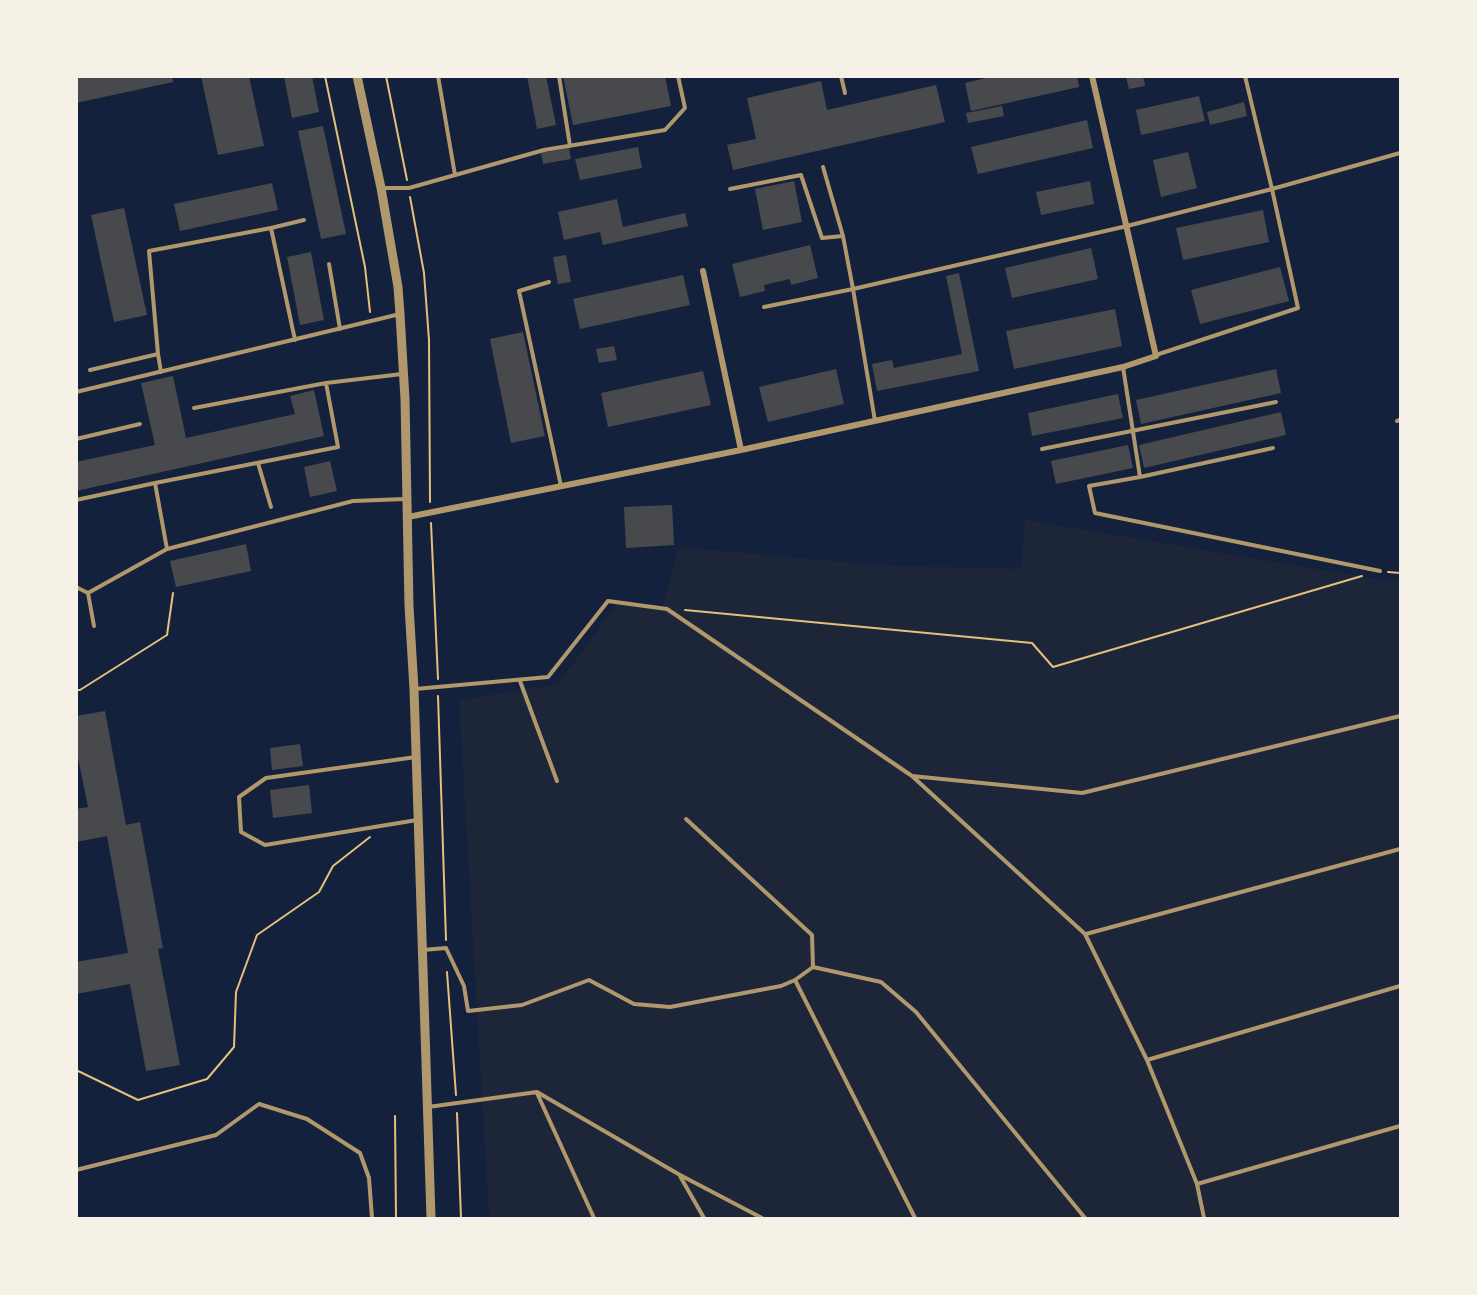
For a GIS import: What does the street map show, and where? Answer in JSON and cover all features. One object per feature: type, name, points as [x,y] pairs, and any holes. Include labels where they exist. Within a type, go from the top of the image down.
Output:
[{"type":"street","points":[[357,76],[381,188],[398,287],[400,314],[405,399],[409,606],[417,757],[431,1218]]},
{"type":"street","points":[[408,517],[876,421],[1123,367],[1156,356],[1092,76]]},
{"type":"street","points":[[703,271],[741,450]]},
{"type":"lane","points":[[438,76],[455,175]]},
{"type":"lane","points":[[559,76],[570,146]]},
{"type":"lane","points":[[381,188],[409,188],[544,150],[665,130],[685,108],[678,76]]},
{"type":"lane","points":[[841,76],[845,93]]},
{"type":"lane","points":[[1156,356],[1298,308],[1245,76]]},
{"type":"lane","points":[[764,307],[854,289],[1127,226],[1401,153]]},
{"type":"lane","points":[[823,167],[843,237],[854,289],[876,421]]},
{"type":"lane","points":[[730,189],[801,175],[822,238],[843,237]]},
{"type":"lane","points":[[162,372],[158,354],[149,252],[304,220]]},
{"type":"lane","points":[[272,228],[295,340]]},
{"type":"lane","points":[[329,264],[340,329]]},
{"type":"lane","points":[[549,282],[519,291],[561,486]]},
{"type":"lane","points":[[76,392],[400,314]]},
{"type":"lane","points":[[90,370],[158,354]]},
{"type":"lane","points":[[1123,367],[1140,477]]},
{"type":"lane","points":[[194,408],[326,383],[403,374]]},
{"type":"lane","points":[[76,500],[338,447],[326,383]]},
{"type":"lane","points":[[1042,449],[1276,402]]},
{"type":"lane","points":[[76,439],[140,424]]},
{"type":"lane","points":[[1273,448],[1089,486],[1095,513],[1380,571]]},
{"type":"lane","points":[[258,463],[271,507]]},
{"type":"lane","points":[[155,483],[167,549]]},
{"type":"lane","points":[[88,593],[167,549],[353,501],[407,499]]},
{"type":"lane","points":[[76,587],[88,593]]},
{"type":"lane","points":[[88,593],[94,626]]},
{"type":"lane","points":[[414,689],[548,677],[608,601],[667,609],[912,776],[1085,934],[1147,1060],[1197,1184],[1204,1218]]},
{"type":"lane","points":[[520,681],[557,781]]},
{"type":"lane","points":[[912,776],[1082,792],[1401,716]]},
{"type":"lane","points":[[417,757],[266,778],[239,797],[241,832],[265,844],[418,820]]},
{"type":"lane","points":[[686,819],[812,935],[813,966]]},
{"type":"lane","points":[[1085,934],[1401,849]]},
{"type":"lane","points":[[422,950],[446,948],[464,986],[468,1011],[522,1005],[589,981],[634,1004],[669,1007],[781,986],[795,980],[813,966]]},
{"type":"lane","points":[[813,966],[880,982],[916,1012],[1085,1218]]},
{"type":"lane","points":[[795,980],[915,1218]]},
{"type":"lane","points":[[1147,1060],[1401,986]]},
{"type":"lane","points":[[428,1107],[537,1092],[680,1175],[762,1218]]},
{"type":"lane","points":[[537,1092],[594,1218]]},
{"type":"lane","points":[[76,1170],[216,1136],[259,1104],[308,1119],[360,1153],[369,1178],[372,1218]]},
{"type":"lane","points":[[1197,1184],[1401,1126]]},
{"type":"lane","points":[[680,1175],[704,1218]]},
{"type":"path","points":[[325,76],[365,267],[371,321]]},
{"type":"path","points":[[386,76],[424,273],[429,340],[430,511],[446,948]]},
{"type":"path","points":[[667,609],[1032,643],[1053,667],[1380,571],[1401,573]]},
{"type":"path","points":[[76,690],[80,690],[167,635],[173,593]]},
{"type":"path","points":[[76,1070],[138,1100],[207,1079],[234,1047],[236,992],[257,935],[319,892],[333,866],[385,825]]},
{"type":"path","points":[[447,970],[461,1218]]},
{"type":"path","points":[[395,1116],[396,1218]]},
{"type":"shaded area","points":[[1025,520],[1400,583],[1400,1218],[489,1218],[459,700],[558,684],[619,601],[663,606],[679,547],[877,565],[1021,569]]},
{"type":"building","points":[[76,76],[172,76],[173,82],[76,103]]},
{"type":"building","points":[[201,76],[249,76],[264,146],[218,155]]},
{"type":"building","points":[[284,76],[312,76],[319,112],[292,118]]},
{"type":"building","points":[[527,76],[546,76],[556,125],[537,129]]},
{"type":"building","points":[[563,76],[665,76],[671,106],[573,125]]},
{"type":"building","points":[[994,76],[1077,76],[1079,87],[971,111],[965,83]]},
{"type":"building","points":[[1126,76],[1143,76],[1145,86],[1129,89]]},
{"type":"building","points":[[821,81],[827,110],[936,85],[945,122],[733,170],[727,145],[756,139],[747,98]]},
{"type":"building","points":[[1199,96],[1205,121],[1141,135],[1136,110]]},
{"type":"building","points":[[1244,102],[1247,116],[1210,125],[1207,112]]},
{"type":"building","points":[[1002,106],[1004,116],[968,123],[966,113]]},
{"type":"building","points":[[1087,120],[1093,148],[978,174],[971,147]]},
{"type":"building","points":[[323,126],[346,234],[321,239],[298,131]]},
{"type":"building","points":[[638,147],[642,168],[580,180],[575,159]]},
{"type":"building","points":[[569,148],[571,159],[543,164],[541,153]]},
{"type":"building","points":[[1188,152],[1197,188],[1161,197],[1153,160]]},
{"type":"building","points":[[794,181],[802,222],[763,230],[755,189]]},
{"type":"building","points":[[1090,181],[1094,204],[1041,215],[1036,192]]},
{"type":"building","points":[[272,183],[278,210],[180,231],[174,204]]},
{"type":"building","points":[[617,199],[623,227],[685,213],[688,226],[603,245],[600,232],[564,240],[558,212]]},
{"type":"building","points":[[124,208],[147,315],[114,322],[91,215]]},
{"type":"building","points":[[1263,210],[1269,242],[1183,260],[1176,228]]},
{"type":"building","points":[[810,245],[818,278],[791,285],[790,279],[764,285],[765,291],[740,297],[732,264]]},
{"type":"building","points":[[1091,248],[1098,279],[1012,298],[1005,268]]},
{"type":"building","points":[[311,252],[324,320],[300,325],[287,257]]},
{"type":"building","points":[[566,255],[571,282],[558,284],[553,257]]},
{"type":"building","points":[[1280,267],[1289,301],[1200,324],[1191,290]]},
{"type":"building","points":[[959,273],[979,371],[877,391],[872,364],[892,360],[894,368],[962,354],[946,276]]},
{"type":"building","points":[[683,275],[690,305],[580,329],[573,299]]},
{"type":"building","points":[[1115,309],[1122,346],[1014,369],[1006,331]]},
{"type":"building","points":[[523,332],[545,436],[511,443],[490,339]]},
{"type":"building","points":[[614,346],[617,360],[599,363],[596,349]]},
{"type":"building","points":[[836,369],[844,404],[768,422],[759,387]]},
{"type":"building","points":[[1276,369],[1281,393],[1141,424],[1136,400]]},
{"type":"building","points":[[703,371],[711,405],[608,427],[601,393]]},
{"type":"building","points":[[173,376],[186,438],[295,414],[290,396],[314,390],[324,436],[76,491],[76,462],[155,445],[141,383]]},
{"type":"building","points":[[1118,394],[1123,418],[1032,436],[1028,413]]},
{"type":"building","points":[[1281,412],[1286,435],[1144,468],[1139,445]]},
{"type":"building","points":[[1128,445],[1133,468],[1056,484],[1051,461]]},
{"type":"building","points":[[330,461],[337,491],[310,497],[304,467]]},
{"type":"building","points":[[672,505],[674,545],[626,548],[624,507]]},
{"type":"building","points":[[246,544],[251,571],[176,587],[170,561]]},
{"type":"building","points":[[105,711],[126,825],[140,822],[163,948],[158,949],[180,1065],[146,1071],[130,984],[76,994],[76,962],[128,953],[107,836],[76,842],[76,809],[88,807],[76,748],[76,716]]},
{"type":"building","points":[[300,744],[303,766],[272,770],[270,748]]},
{"type":"building","points":[[309,785],[312,813],[273,818],[270,790]]}]
